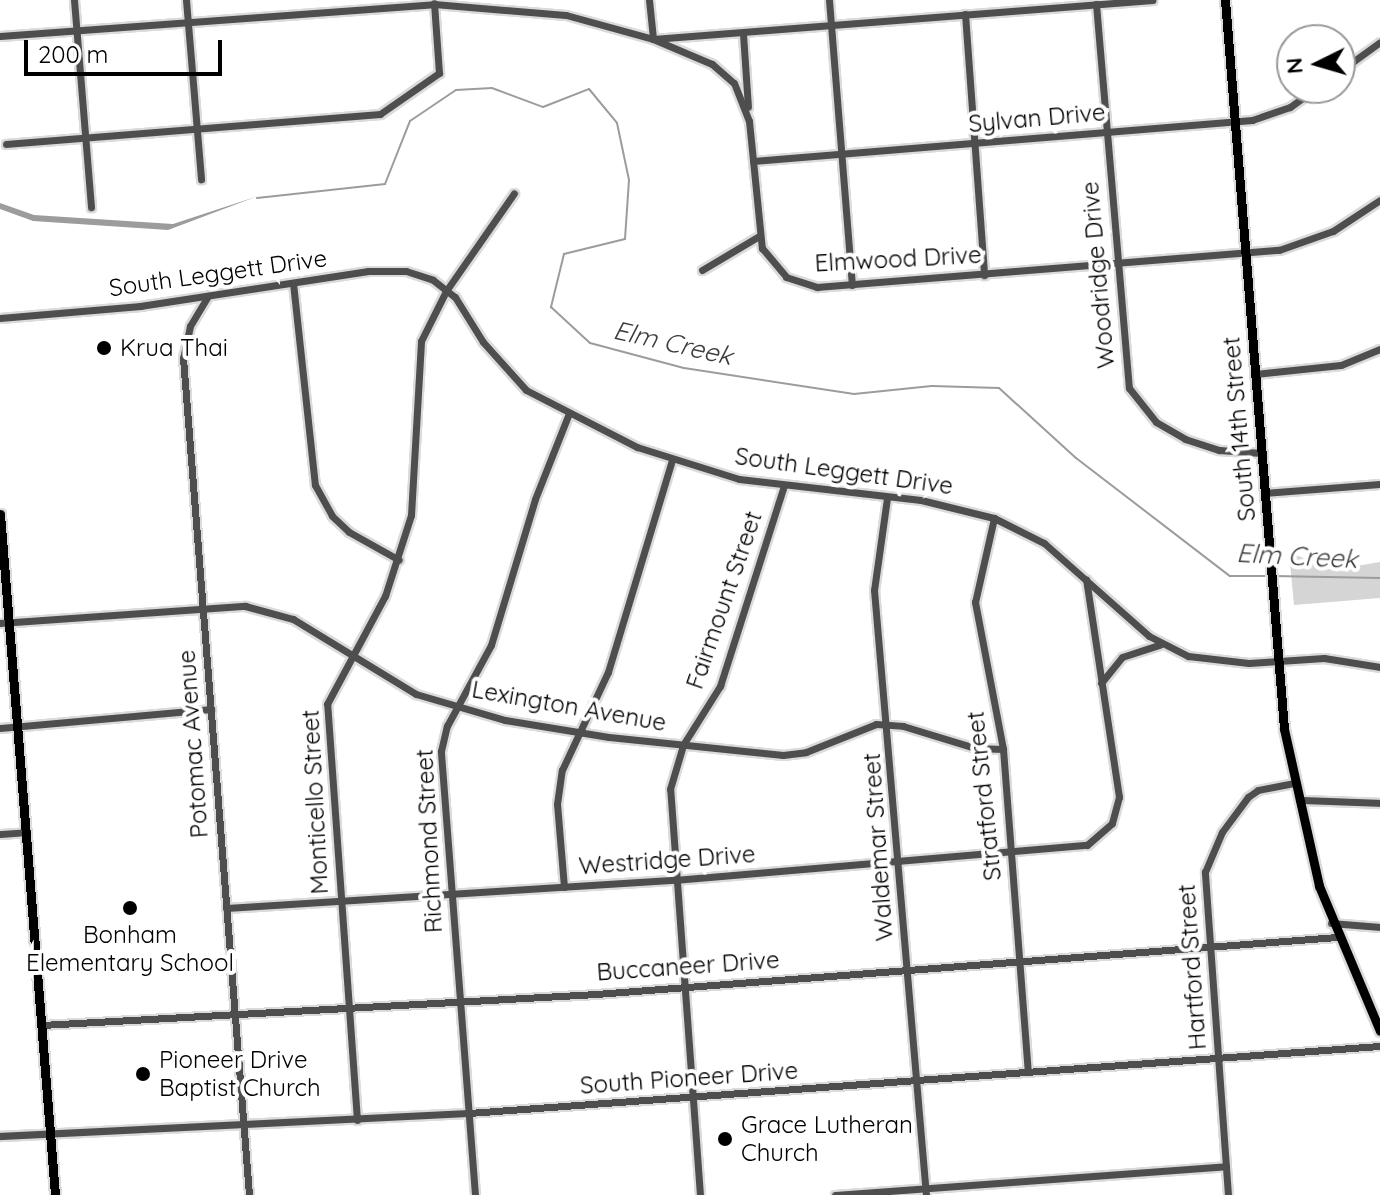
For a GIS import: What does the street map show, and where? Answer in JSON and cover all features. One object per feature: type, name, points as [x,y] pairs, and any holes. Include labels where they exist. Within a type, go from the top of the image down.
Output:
[{"type":"main road","name":"South 14th Street","points":[[1225,0],[1277,661],[1293,783],[1331,923],[1380,1031]]},
{"type":"main road","points":[[0,514],[4,622],[27,832],[55,1195]]},
{"type":"street","points":[[74,0],[91,207]]},
{"type":"street","points":[[186,0],[201,179]]},
{"type":"street","points":[[539,0],[540,11]]},
{"type":"street","points":[[649,0],[653,39],[743,34],[1043,4],[1152,0]]},
{"type":"street","points":[[829,0],[852,285]]},
{"type":"street","points":[[6,144],[380,114],[410,89],[436,77],[434,2]]},
{"type":"street","name":"Elmwood Drive","points":[[0,37],[434,2],[540,11],[653,39],[725,74],[742,98],[749,121],[759,236],[772,264],[786,277],[817,287],[1245,255],[1318,238],[1380,200]]},
{"type":"street","name":"Woodridge Drive","points":[[1096,4],[1125,370],[1138,401],[1156,422],[1191,442],[1261,453]]},
{"type":"street","points":[[965,14],[984,275]]},
{"type":"street","points":[[743,34],[749,121]]},
{"type":"street","points":[[1356,59],[1380,42]]},
{"type":"street","name":"Sylvan Drive","points":[[753,161],[1234,122],[1279,112],[1291,104]]},
{"type":"street","name":"Monticello Street","points":[[357,1120],[327,715],[332,691],[399,560],[417,455],[415,365],[427,323],[514,193]]},
{"type":"street","points":[[702,270],[759,236]]},
{"type":"street","name":"South Leggett Drive","points":[[0,318],[208,296],[393,270],[433,280],[446,291],[509,374],[569,413],[672,460],[783,488],[947,504],[994,518],[1044,543],[1162,645],[1212,661],[1324,658],[1380,667]]},
{"type":"street","points":[[293,283],[315,485],[332,516],[349,532],[399,560]]},
{"type":"street","name":"Potomac Avenue","points":[[208,296],[187,334],[183,358],[249,1195]]},
{"type":"street","points":[[1255,374],[1341,365],[1380,349]]},
{"type":"street","name":"Richmond Street","points":[[475,1195],[441,751],[457,707],[491,645],[535,499],[569,413]]},
{"type":"street","points":[[564,887],[557,804],[562,770],[608,672],[672,460]]},
{"type":"street","points":[[1264,493],[1380,484]]},
{"type":"street","name":"Fairmount Street","points":[[700,1195],[670,789],[683,745],[720,686],[783,488]]},
{"type":"street","name":"Waldemar Street","points":[[887,498],[874,574],[889,724],[925,1192]]},
{"type":"street","name":"Stratford Street","points":[[994,518],[975,602],[1003,749],[1028,1072]]},
{"type":"street","points":[[1086,578],[1101,683]]},
{"type":"street","name":"Lexington Avenue","points":[[4,622],[203,605],[245,606],[277,613],[351,659],[416,694],[457,707],[579,733],[795,754],[862,727],[889,724],[949,742],[1003,749]]},
{"type":"street","points":[[1101,683],[1122,657],[1162,645]]},
{"type":"street","name":"Westridge Drive","points":[[226,908],[675,880],[1075,849],[1106,832],[1119,797],[1101,683]]},
{"type":"street","points":[[0,728],[211,709]]},
{"type":"street","name":"Hartford Street","points":[[1228,1195],[1204,884],[1213,849],[1248,797],[1258,790],[1293,783]]},
{"type":"street","points":[[1296,800],[1380,803]]},
{"type":"street","points":[[0,834],[27,832]]},
{"type":"street","points":[[1331,923],[1380,927]]},
{"type":"street","name":"Buccaneer Drive","points":[[42,1025],[683,987],[1337,937]]},
{"type":"street","name":"South Pioneer Drive","points":[[0,1136],[50,1137],[469,1113],[1380,1046]]},
{"type":"street","points":[[835,1195],[925,1192],[1226,1166]]},
{"type":"shaded area","points":[[258,196],[168,230],[33,221],[0,209],[0,203],[34,215],[173,224]]},
{"type":"shaded area","points":[[1289,552],[1332,570],[1380,562],[1380,598],[1294,605]]},
{"type":"waterway","name":"Elm Creek","points":[[257,198],[385,184],[410,121],[456,90],[492,88],[543,107],[589,89],[617,123],[629,180],[625,239],[564,254],[551,307],[590,343],[684,368],[854,394],[932,386],[999,388],[1076,458],[1230,576],[1267,576]]},
{"type":"waterway","name":"Elm Creek","points":[[1274,576],[1380,578]]},
{"type":"place","name":"Krua Thai","points":[[104,348]]},
{"type":"place","name":"Bonham Elementary School","points":[[130,908]]},
{"type":"place","name":"Pioneer Drive Baptist Church","points":[[143,1074]]},
{"type":"place","name":"Grace Lutheran Church","points":[[725,1139]]}]
